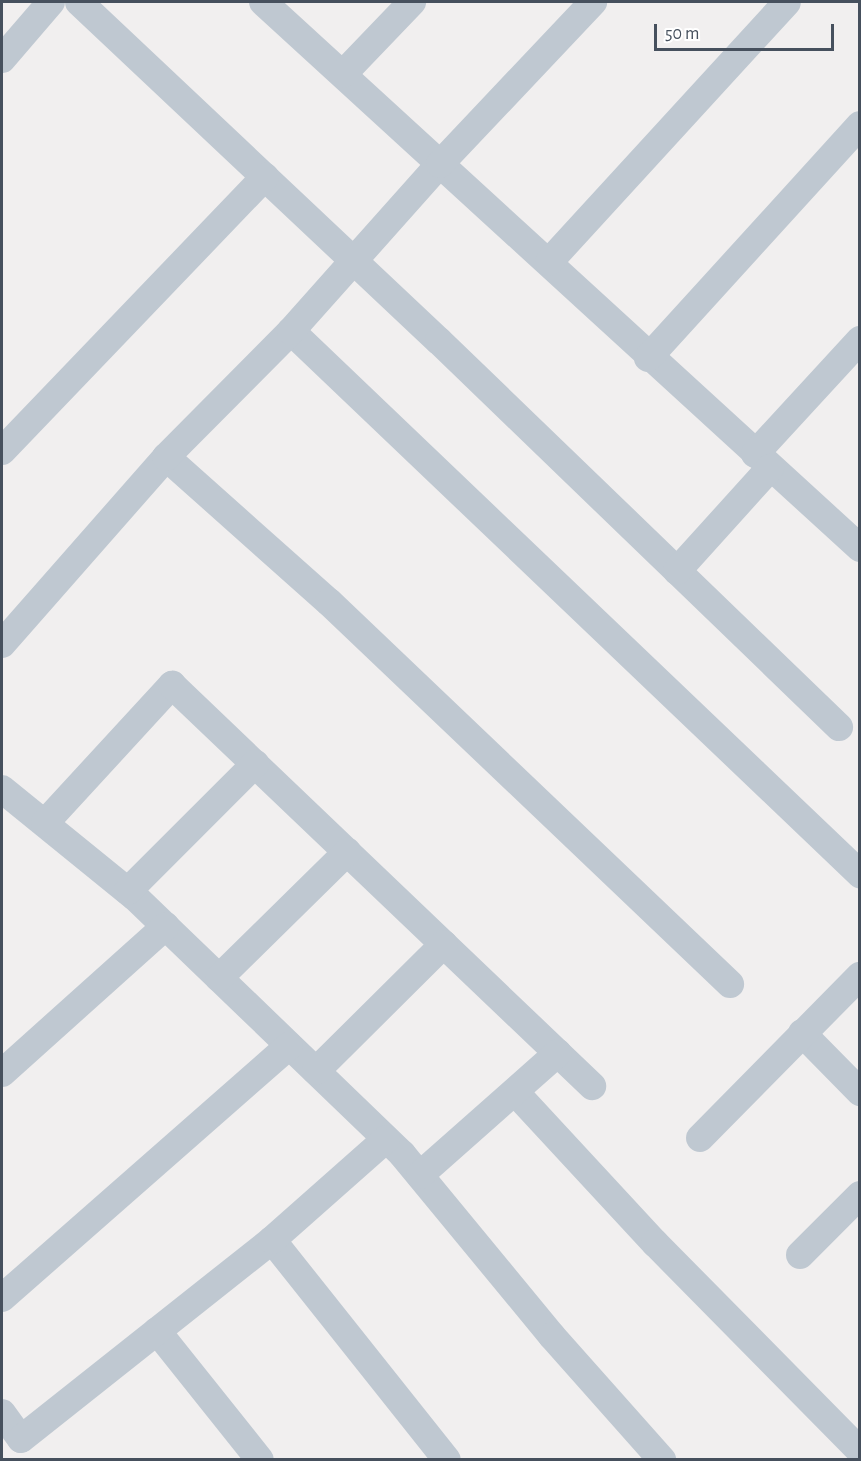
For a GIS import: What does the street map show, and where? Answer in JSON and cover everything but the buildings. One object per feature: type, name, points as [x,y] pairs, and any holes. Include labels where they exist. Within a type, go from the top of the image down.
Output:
[{"type":"street","points":[[2,59],[51,2]]},
{"type":"street","points":[[79,2],[353,260],[839,728]]},
{"type":"street","points":[[263,2],[549,262],[648,358],[860,548]]},
{"type":"street","points":[[343,74],[412,2]]},
{"type":"street","points":[[2,644],[166,457],[291,331],[440,164],[593,2]]},
{"type":"street","points":[[549,262],[787,2]]},
{"type":"street","points":[[648,358],[860,125]]},
{"type":"street","points":[[2,451],[265,177]]},
{"type":"street","points":[[291,331],[860,874]]},
{"type":"street","points":[[677,571],[860,340]]},
{"type":"street","points":[[166,457],[329,602],[730,984]]},
{"type":"street","points":[[45,823],[172,685],[592,1086]]},
{"type":"street","points":[[128,891],[255,764]]},
{"type":"street","points":[[2,789],[128,891],[386,1139],[420,1175],[552,1336],[662,1460]]},
{"type":"street","points":[[219,978],[347,852]]},
{"type":"street","points":[[2,1073],[166,926]]},
{"type":"street","points":[[316,1071],[444,944]]},
{"type":"street","points":[[700,1138],[860,976]]},
{"type":"street","points":[[802,1033],[860,1092]]},
{"type":"street","points":[[2,1298],[289,1046]]},
{"type":"street","points":[[420,1175],[516,1093],[558,1053]]},
{"type":"street","points":[[516,1093],[656,1243],[860,1451]]},
{"type":"street","points":[[2,1413],[19,1449],[157,1331],[272,1240],[386,1139]]},
{"type":"street","points":[[800,1254],[860,1195]]},
{"type":"street","points":[[272,1240],[447,1460]]},
{"type":"street","points":[[157,1331],[260,1460]]}]
